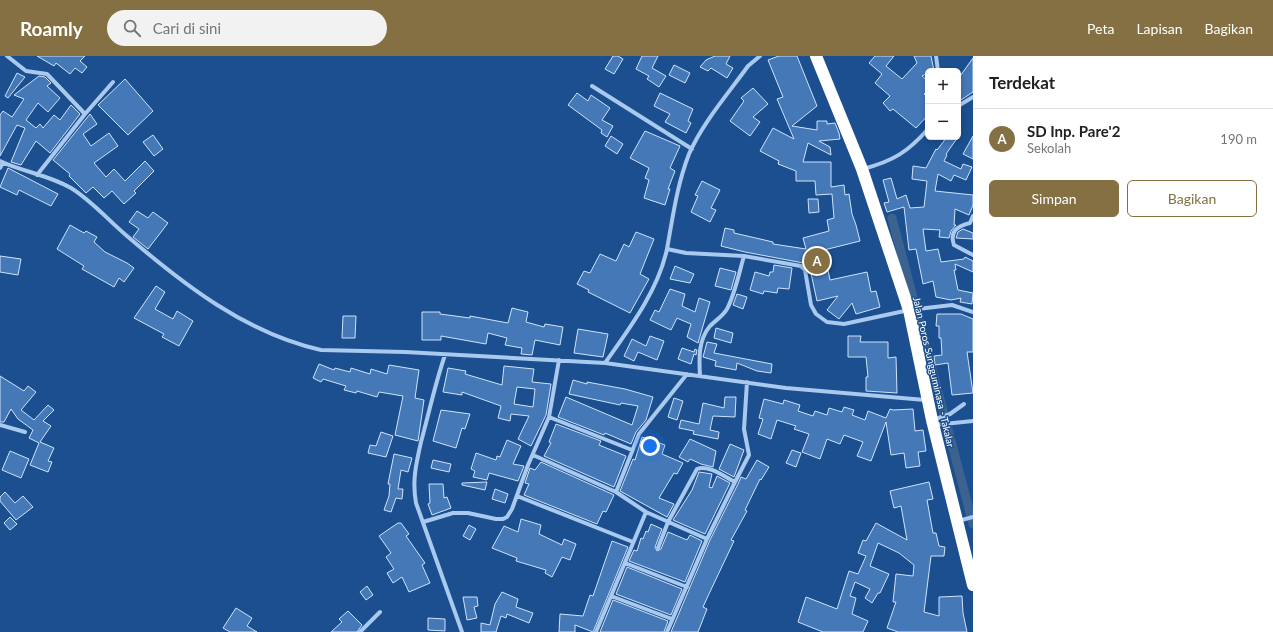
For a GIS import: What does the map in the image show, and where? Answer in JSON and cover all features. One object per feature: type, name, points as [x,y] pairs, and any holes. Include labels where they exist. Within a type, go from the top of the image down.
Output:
[{"type":"highway","name":"Jalan Poros Sungguminasa - Takalar","points":[[816,56],[862,169],[913,310],[928,400],[937,422],[962,520],[973,585]]},
{"type":"street","points":[[8,56],[26,71],[47,74],[85,114]]},
{"type":"street","points":[[605,363],[635,320],[653,289],[667,249],[678,186],[692,149],[705,126],[748,66],[760,56]]},
{"type":"street","points":[[936,56],[938,68]]},
{"type":"street","points":[[37,175],[85,114],[113,82]]},
{"type":"street","points":[[592,86],[692,149]]},
{"type":"street","points":[[961,104],[973,97]]},
{"type":"street","points":[[862,169],[884,163],[904,152],[925,132]]},
{"type":"street","points":[[0,168],[1,162],[70,188],[190,288],[244,320],[285,339],[321,350],[605,363],[747,382],[928,400]]},
{"type":"street","points":[[973,216],[970,223],[959,225],[956,228],[952,242],[954,245],[973,255]]},
{"type":"street","points":[[667,249],[686,252],[744,256],[801,266],[805,270],[811,305],[816,314],[827,322],[844,324],[923,308],[952,305],[973,312]]},
{"type":"street","points":[[700,376],[699,354],[703,336],[726,311],[744,256]]},
{"type":"street","points":[[445,355],[430,402],[414,476],[414,494],[462,632]]},
{"type":"street","points":[[423,522],[454,513],[468,513],[488,518],[503,519],[507,517],[512,509],[549,418],[559,360]]},
{"type":"street","points":[[616,492],[632,450],[642,430],[687,374]]},
{"type":"street","points":[[667,632],[707,539],[749,455],[744,429],[747,382]]},
{"type":"street","points":[[937,422],[964,404]]},
{"type":"street","points":[[549,418],[632,450]]},
{"type":"street","points":[[937,422],[973,421]]},
{"type":"street","points":[[0,425],[25,432]]},
{"type":"street","points":[[533,455],[616,492],[646,512],[707,539]]},
{"type":"street","points":[[658,548],[668,522],[697,469],[703,467],[709,469],[735,482]]},
{"type":"street","points":[[517,496],[633,542]]},
{"type":"street","points":[[596,632],[646,512]]},
{"type":"street","points":[[962,520],[973,517]]},
{"type":"street","points":[[625,563],[687,587]]},
{"type":"street","points":[[611,596],[672,619]]},
{"type":"street","points":[[360,632],[380,612]]},
{"type":"building","points":[[37,56],[85,56],[80,61],[87,67],[82,73],[75,68],[70,74],[56,63],[54,66]]},
{"type":"building","points":[[613,56],[618,56],[623,59],[614,74],[605,69]]},
{"type":"building","points":[[642,56],[658,56],[652,68],[666,76],[659,87],[647,79],[649,76],[636,69]]},
{"type":"building","points":[[715,56],[730,56],[726,64],[733,68],[727,78],[711,68],[708,71],[700,67],[706,60]]},
{"type":"building","points":[[779,56],[797,56],[817,106],[792,126],[817,130],[817,121],[827,121],[827,124],[835,123],[839,133],[840,139],[819,141],[830,147],[831,155],[808,143],[803,162],[831,162],[831,187],[844,185],[845,195],[849,194],[852,214],[860,241],[824,250],[830,280],[867,272],[871,292],[876,291],[880,307],[856,314],[852,303],[839,319],[827,310],[838,296],[817,301],[809,264],[721,246],[725,228],[734,230],[734,233],[773,242],[773,244],[806,249],[803,238],[829,231],[827,220],[834,218],[832,194],[816,195],[815,181],[796,181],[796,171],[778,164],[779,161],[760,151],[773,128],[794,139],[777,99],[783,97],[768,60]]},
{"type":"building","points":[[875,56],[894,56],[886,66],[902,79],[917,63],[914,56],[931,56],[933,68],[925,68],[925,74],[922,76],[925,78],[925,118],[916,128],[893,109],[890,111],[883,103],[890,96],[875,83],[882,74],[869,63]]},
{"type":"building","points":[[973,58],[973,92],[961,100],[961,75]]},
{"type":"building","points":[[674,65],[690,73],[685,83],[669,75]]},
{"type":"building","points":[[17,73],[25,77],[8,98],[5,96]]},
{"type":"building","points":[[39,76],[45,77],[51,83],[47,86],[60,98],[48,112],[38,103],[26,120],[36,128],[40,124],[43,128],[54,115],[60,120],[71,105],[80,114],[50,153],[36,141],[21,165],[11,162],[25,128],[17,125],[0,156],[0,115],[3,111],[12,117],[24,99],[14,95]]},
{"type":"building","points":[[125,79],[153,111],[128,135],[98,105]]},
{"type":"building","points":[[753,88],[768,104],[753,117],[760,122],[750,136],[730,121],[744,101],[741,98]]},
{"type":"building","points":[[577,93],[588,101],[591,95],[610,108],[602,120],[613,126],[607,137],[601,133],[602,130],[568,105]]},
{"type":"building","points":[[660,93],[693,109],[688,121],[691,123],[686,133],[665,122],[670,114],[654,106]]},
{"type":"building","points":[[90,114],[97,124],[83,134],[91,146],[109,133],[118,146],[94,163],[106,177],[114,169],[125,181],[145,161],[154,171],[134,191],[136,193],[124,204],[112,191],[104,198],[93,187],[86,193],[69,176],[70,174],[53,160]]},
{"type":"building","points":[[645,131],[680,146],[670,168],[675,171],[668,189],[670,189],[665,205],[644,198],[649,180],[645,178],[649,168],[630,158]]},
{"type":"building","points":[[153,135],[163,149],[154,156],[143,142]]},
{"type":"building","points":[[611,136],[623,144],[617,154],[605,146]]},
{"type":"building","points":[[973,136],[973,159],[963,154]]},
{"type":"building","points":[[945,140],[956,140],[946,154],[947,155],[944,161],[961,169],[963,164],[972,167],[966,180],[954,175],[951,181],[938,174],[935,191],[973,195],[973,205],[969,215],[955,209],[954,225],[956,225],[951,231],[949,238],[939,237],[940,230],[923,229],[926,251],[938,249],[941,262],[964,259],[965,257],[973,261],[973,272],[955,264],[956,270],[954,270],[958,290],[973,293],[972,304],[960,302],[961,298],[951,300],[936,297],[933,281],[923,284],[916,249],[909,250],[904,207],[887,212],[884,203],[889,202],[883,180],[891,178],[897,199],[906,195],[910,208],[924,207],[927,181],[912,179],[913,166],[926,168],[936,149],[937,150]]},
{"type":"building","points":[[8,168],[58,194],[51,206],[19,190],[17,195],[0,187]]},
{"type":"building","points":[[702,181],[720,190],[711,208],[716,210],[710,222],[691,212],[698,196],[695,195]]},
{"type":"building","points":[[808,199],[818,199],[819,212],[809,213]]},
{"type":"building","points":[[137,211],[148,218],[153,212],[168,223],[148,249],[133,237],[139,229],[129,222]]},
{"type":"building","points":[[70,225],[84,233],[86,231],[97,237],[94,242],[105,252],[134,268],[124,282],[119,278],[114,287],[82,269],[84,266],[57,249]]},
{"type":"building","points":[[963,229],[973,233],[973,239],[956,238],[958,232]]},
{"type":"building","points":[[636,232],[654,239],[640,274],[649,279],[630,313],[588,292],[589,290],[577,284],[584,271],[590,273],[600,254],[616,261],[624,244],[629,247]]},
{"type":"building","points":[[0,256],[21,259],[18,275],[0,272]]},
{"type":"building","points":[[774,265],[792,268],[789,289],[778,288],[777,293],[764,291],[763,294],[750,290],[755,272],[769,276],[770,272],[773,272]]},
{"type":"building","points":[[675,266],[694,274],[690,283],[670,279]]},
{"type":"building","points":[[720,268],[736,272],[731,290],[715,286]]},
{"type":"building","points":[[156,286],[165,292],[155,309],[173,319],[177,311],[193,321],[179,346],[162,337],[164,334],[134,318]]},
{"type":"building","points":[[670,289],[685,294],[682,306],[695,312],[699,298],[710,302],[698,343],[687,337],[691,324],[677,318],[671,330],[650,320],[655,310],[659,312]]},
{"type":"building","points":[[737,294],[747,297],[743,309],[733,305]]},
{"type":"building","points":[[512,308],[528,312],[526,322],[544,327],[545,324],[563,327],[560,345],[535,340],[532,355],[521,354],[522,348],[505,345],[507,338],[488,333],[486,344],[441,336],[441,340],[422,340],[422,312],[440,312],[440,314],[470,318],[470,316],[508,323]]},
{"type":"building","points":[[937,314],[961,314],[973,319],[973,352],[967,352],[973,393],[952,395],[948,363],[935,365],[934,356],[942,355],[941,338],[939,338],[939,326],[936,326]]},
{"type":"building","points":[[343,316],[356,316],[355,338],[342,338]]},
{"type":"building","points":[[716,328],[733,333],[731,343],[714,338]]},
{"type":"building","points":[[578,329],[608,334],[603,357],[574,353]]},
{"type":"building","points":[[650,336],[664,341],[657,360],[638,352],[634,361],[624,356],[632,339],[646,346]]},
{"type":"building","points":[[848,336],[861,336],[860,342],[888,342],[888,358],[896,357],[897,393],[866,391],[866,377],[868,377],[866,357],[848,357]]},
{"type":"building","points":[[707,342],[717,344],[714,353],[772,364],[771,373],[757,371],[737,363],[736,370],[715,366],[716,361],[703,357]]},
{"type":"building","points":[[682,348],[694,352],[695,349],[697,350],[691,364],[678,359]]},
{"type":"building","points":[[319,364],[334,370],[335,368],[350,372],[351,368],[370,374],[371,369],[387,374],[389,365],[419,370],[415,398],[424,400],[418,441],[395,435],[403,396],[379,392],[377,397],[357,391],[356,393],[344,390],[346,386],[323,379],[321,382],[313,378]]},
{"type":"building","points":[[504,366],[534,369],[532,382],[551,384],[546,415],[531,446],[518,439],[529,416],[511,414],[510,421],[498,418],[501,406],[462,392],[462,395],[443,392],[448,368],[466,371],[465,374],[502,385]],"holes":[[[517,387],[535,389],[533,407],[514,404]]]},
{"type":"building","points":[[0,376],[24,391],[28,386],[36,392],[21,410],[34,420],[48,405],[54,410],[43,421],[51,426],[40,442],[54,448],[48,461],[52,462],[48,472],[30,465],[39,443],[29,438],[33,430],[18,419],[11,409],[4,422],[0,422]]},
{"type":"building","points":[[573,380],[587,384],[587,382],[625,389],[653,397],[646,420],[636,432],[631,444],[605,433],[604,435],[558,417],[566,397],[632,425],[638,406],[621,403],[620,405],[569,394]]},
{"type":"building","points":[[725,397],[736,397],[735,417],[713,416],[710,430],[719,432],[718,439],[693,434],[694,431],[679,428],[681,420],[699,424],[703,403],[724,408]]},
{"type":"building","points":[[674,398],[683,401],[677,420],[668,417]]},
{"type":"building","points":[[764,399],[783,404],[784,400],[800,405],[798,411],[813,416],[815,411],[827,415],[829,408],[842,412],[844,407],[854,410],[852,415],[865,420],[868,411],[886,418],[890,409],[913,409],[915,431],[923,430],[926,451],[918,452],[920,466],[906,468],[904,453],[891,455],[886,422],[871,461],[857,456],[863,442],[844,435],[840,444],[827,439],[820,459],[802,452],[809,434],[794,429],[796,426],[777,420],[771,439],[758,434],[763,419],[759,418]]},
{"type":"building","points":[[441,410],[470,414],[465,429],[462,428],[456,448],[433,441]]},
{"type":"building","points":[[556,424],[601,441],[599,445],[626,456],[614,487],[544,456],[551,443],[549,442]]},
{"type":"building","points":[[381,432],[393,436],[386,457],[368,453],[370,445],[376,446]]},
{"type":"building","points":[[642,437],[665,445],[662,454],[683,463],[677,474],[674,473],[659,498],[674,504],[667,517],[620,491],[633,459],[635,460]]},
{"type":"building","points":[[690,439],[716,451],[713,467],[690,459],[688,462],[679,457]]},
{"type":"building","points":[[507,440],[521,446],[513,464],[524,466],[518,481],[489,473],[487,480],[473,477],[475,471],[471,469],[476,453],[496,460],[497,456],[500,457]]},
{"type":"building","points":[[730,444],[744,450],[734,477],[719,469]]},
{"type":"building","points":[[792,450],[801,453],[796,467],[786,463]]},
{"type":"building","points":[[10,451],[29,459],[21,478],[2,470]]},
{"type":"building","points":[[394,454],[412,458],[408,472],[401,470],[398,489],[403,489],[402,499],[396,498],[391,512],[384,510],[389,496],[390,484],[388,484]]},
{"type":"building","points":[[433,460],[451,464],[449,472],[431,468]]},
{"type":"building","points":[[757,460],[769,467],[761,480],[760,479],[745,510],[747,511],[731,540],[734,541],[703,607],[707,609],[698,632],[671,632],[710,540],[741,477],[746,479]]},
{"type":"building","points":[[541,462],[614,495],[606,512],[603,511],[597,524],[524,495],[529,484],[525,483],[530,468],[535,470]]},
{"type":"building","points":[[699,472],[712,474],[709,487],[712,488],[717,476],[730,483],[705,534],[673,520],[692,490]]},
{"type":"building","points":[[487,482],[485,490],[462,485],[462,483]]},
{"type":"building","points":[[929,482],[933,499],[927,500],[933,533],[936,533],[939,546],[945,547],[944,556],[931,556],[924,612],[939,616],[939,597],[962,596],[963,613],[967,632],[898,632],[887,628],[896,602],[893,602],[896,574],[913,576],[914,565],[899,553],[878,543],[870,566],[889,574],[880,593],[878,593],[872,603],[865,598],[870,589],[855,582],[850,596],[856,598],[852,614],[868,621],[863,632],[823,632],[798,622],[806,597],[837,609],[849,571],[858,574],[866,556],[858,553],[863,540],[866,541],[876,523],[907,540],[901,506],[894,508],[890,491]]},
{"type":"building","points":[[429,484],[443,484],[444,498],[447,497],[451,508],[432,515],[428,504],[430,503]]},
{"type":"building","points":[[495,489],[508,494],[505,503],[492,499]]},
{"type":"building","points":[[5,492],[15,503],[23,496],[33,507],[16,520],[0,501],[0,497]]},
{"type":"building","points":[[10,517],[17,524],[10,530],[4,523]]},
{"type":"building","points":[[521,519],[541,525],[539,534],[562,545],[564,539],[576,544],[570,560],[562,557],[552,577],[545,573],[546,570],[516,561],[517,558],[492,548],[504,526],[518,532]]},
{"type":"building","points":[[398,523],[401,523],[409,534],[406,536],[425,563],[422,565],[430,583],[409,592],[402,577],[393,583],[387,573],[394,569],[386,557],[391,553],[379,536]]},
{"type":"building","points":[[651,524],[662,529],[655,547],[657,551],[661,549],[668,532],[687,540],[690,535],[702,541],[685,582],[629,561],[634,550],[637,551],[641,538],[643,539],[646,531],[648,532]]},
{"type":"building","points":[[469,525],[476,529],[470,540],[463,536]]},
{"type":"building","points":[[612,541],[628,547],[593,632],[575,625],[575,632],[559,632],[560,614],[583,616],[590,595],[593,596]]},
{"type":"building","points":[[627,567],[682,589],[671,615],[616,594]]},
{"type":"building","points":[[367,586],[373,595],[366,600],[360,592]]},
{"type":"building","points":[[502,592],[518,599],[516,607],[533,613],[529,623],[507,614],[506,618],[501,616],[496,632],[481,632],[481,623],[490,625],[495,604]]},
{"type":"building","points":[[463,597],[477,597],[478,606],[474,607],[477,618],[467,620]]},
{"type":"building","points":[[613,600],[668,621],[664,632],[600,632]]},
{"type":"building","points":[[236,608],[252,618],[247,626],[257,632],[230,632],[223,628]]},
{"type":"building","points":[[348,611],[362,625],[357,632],[331,632],[342,622],[339,619]]},
{"type":"building","points":[[428,618],[445,619],[445,631],[428,630]]},
{"type":"waterway","points":[[892,218],[973,524]]},
{"type":"place","name":"SD Inp. Pare'2","points":[[817,261]]}]
